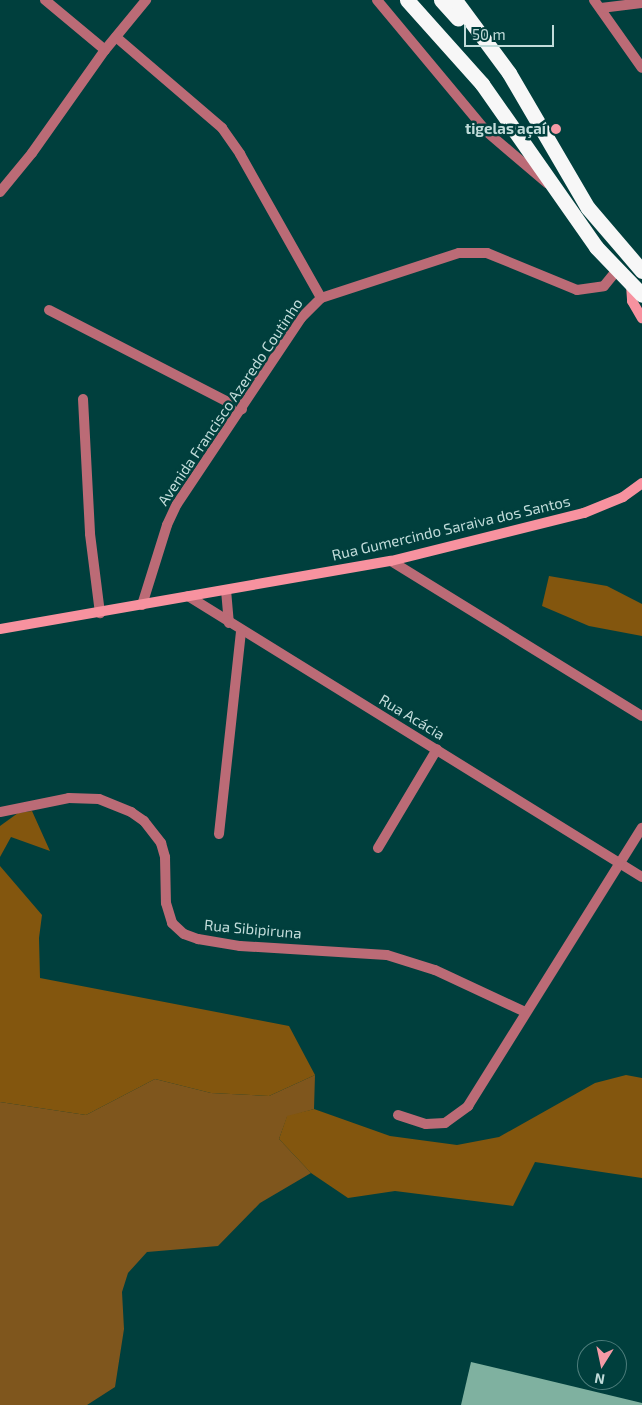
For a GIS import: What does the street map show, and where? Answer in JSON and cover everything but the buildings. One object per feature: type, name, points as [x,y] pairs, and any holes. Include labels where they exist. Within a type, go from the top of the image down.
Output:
[{"type":"highway","points":[[407,0],[422,14],[482,84],[555,190],[616,271],[637,290]]},
{"type":"highway","points":[[414,0],[422,14]]},
{"type":"highway","points":[[441,0],[488,44]]},
{"type":"highway","points":[[454,0],[513,80],[588,208],[642,271]]},
{"type":"main road","points":[[637,290],[632,302],[642,318]]},
{"type":"main road","name":"Rua Gumercindo Saraiva dos Santos","points":[[142,606],[188,596],[391,561],[584,513],[623,497],[642,484]]},
{"type":"main road","points":[[0,629],[142,606]]},
{"type":"street","points":[[45,0],[104,50]]},
{"type":"street","points":[[0,192],[32,154],[104,50],[146,0]]},
{"type":"street","points":[[377,0],[487,132],[555,190]]},
{"type":"street","points":[[597,4],[642,4]]},
{"type":"street","points":[[597,4],[642,68]]},
{"type":"street","points":[[116,37],[222,128],[240,154],[321,298]]},
{"type":"street","name":"Avenida Francisco Azeredo Coutinho","points":[[142,606],[172,514],[301,318],[321,298],[450,255],[466,253],[487,253],[577,290],[604,286],[616,271]]},
{"type":"street","points":[[49,310],[242,408]]},
{"type":"street","points":[[83,399],[90,534],[100,613]]},
{"type":"street","points":[[391,561],[642,716]]},
{"type":"street","points":[[226,590],[229,623]]},
{"type":"street","name":"Rua Acácia","points":[[188,596],[241,632],[437,749],[642,878]]},
{"type":"street","points":[[219,834],[241,632]]},
{"type":"street","points":[[378,848],[437,749]]},
{"type":"street","name":"Rua Sibipiruna","points":[[0,812],[75,798],[99,799],[131,812],[144,821],[161,843],[165,858],[166,903],[172,923],[184,934],[198,939],[240,946],[387,954],[435,970],[525,1012]]},
{"type":"street","points":[[398,1115],[426,1124],[445,1123],[468,1106],[525,1012],[642,828]]},
{"type":"shaded area","points":[[549,576],[607,586],[642,604],[642,636],[589,626],[542,606]]},
{"type":"shaded area","points":[[32,811],[50,851],[11,837],[0,857],[0,826],[18,813]]},
{"type":"shaded area","points":[[0,866],[42,915],[39,938],[40,978],[289,1026],[315,1075],[269,1096],[211,1093],[155,1079],[86,1115],[0,1102]]},
{"type":"shaded area","points":[[315,1075],[314,1109],[287,1117],[279,1139],[311,1173],[260,1203],[218,1246],[147,1252],[128,1273],[122,1292],[124,1329],[115,1387],[87,1405],[0,1405],[0,1102],[86,1115],[155,1079],[211,1093],[269,1096]]},
{"type":"shaded area","points":[[626,1075],[642,1078],[642,1178],[535,1162],[513,1206],[395,1191],[348,1198],[311,1173],[279,1139],[287,1116],[314,1109],[390,1136],[457,1145],[499,1137],[595,1083]]},
{"type":"place","name":"tigelas açaí","points":[[556,129]]}]
